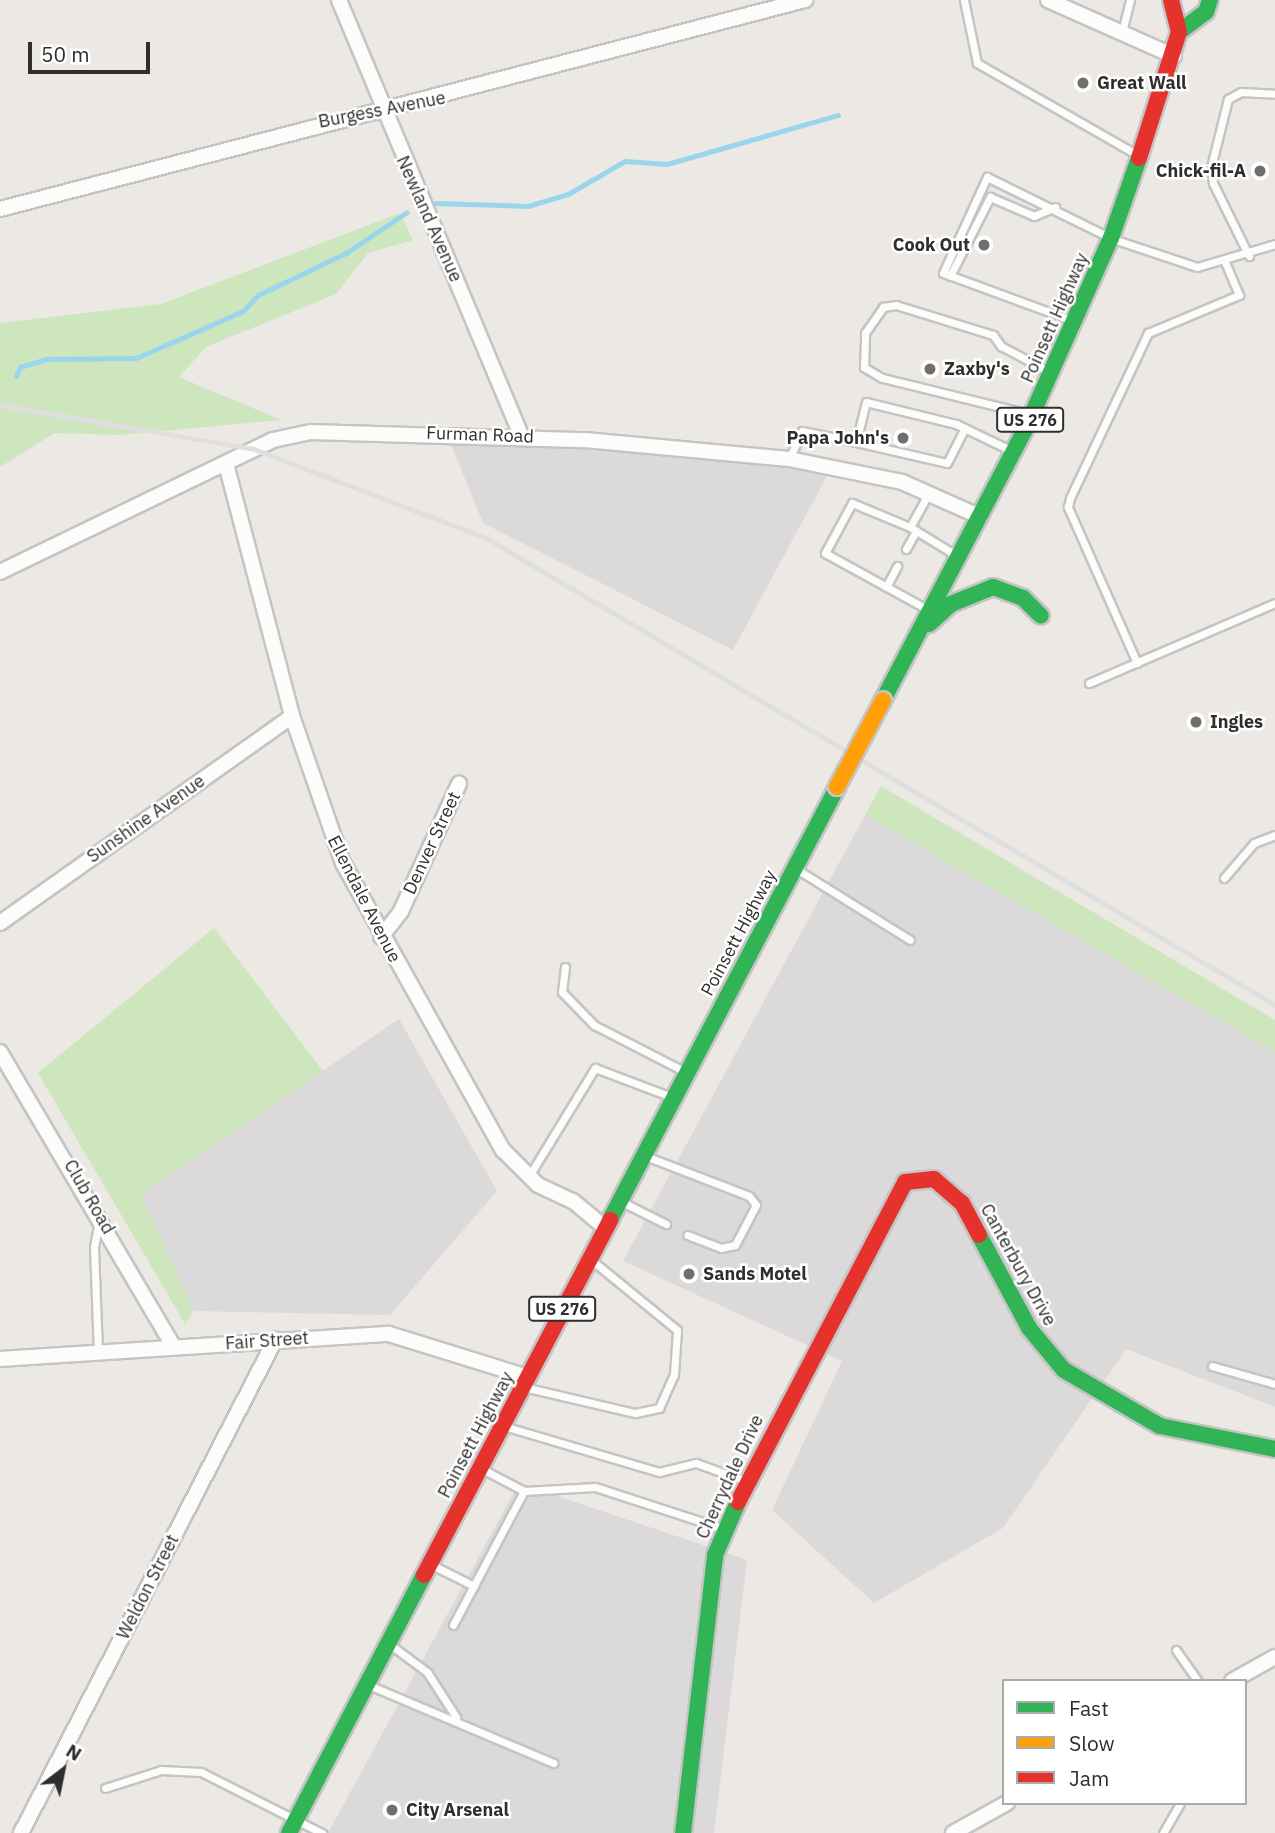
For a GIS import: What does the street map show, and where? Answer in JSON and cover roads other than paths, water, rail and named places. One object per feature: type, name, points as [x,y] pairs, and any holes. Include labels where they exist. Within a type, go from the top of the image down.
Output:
[{"type":"main road","name":"Poinsett Highway","points":[[293,1826],[526,1382],[604,1227],[981,517],[1053,373],[1111,238],[1174,56],[1179,32],[1171,0]]},
{"type":"main road","points":[[1179,32],[1206,12],[1210,0]]},
{"type":"main road","points":[[920,632],[951,604],[993,587],[1023,598],[1041,615]]},
{"type":"main road","name":"Canterbury Drive","points":[[918,1177],[946,1187],[975,1221],[1029,1328],[1064,1370],[1160,1426],[1275,1449]]},
{"type":"main road","name":"Cherrydale Drive","points":[[683,1833],[706,1598],[724,1530],[900,1188],[918,1177]]},
{"type":"street","name":"Newland Avenue","points":[[339,0],[382,109],[522,437]]},
{"type":"street","name":"Burgess Avenue","points":[[0,209],[382,109],[398,110],[804,0]]},
{"type":"street","points":[[1048,0],[1121,37],[1174,56]]},
{"type":"street","name":"Furman Road","points":[[0,572],[272,440],[311,432],[522,437],[789,459],[876,474],[928,493],[981,517]]},
{"type":"street","name":"Ellendale Avenue","points":[[226,464],[292,716],[343,863],[381,937],[503,1150],[528,1177],[604,1227]]},
{"type":"street","name":"Sunshine Avenue","points":[[0,923],[292,716]]},
{"type":"street","name":"Denver Street","points":[[381,937],[401,911],[459,784]]},
{"type":"street","name":"Club Road","points":[[0,1052],[100,1217],[173,1346]]},
{"type":"street","name":"Fair Street","points":[[0,1359],[275,1340],[401,1336],[526,1382]]},
{"type":"street","name":"Weldon Street","points":[[21,1833],[275,1340]]},
{"type":"street","points":[[1236,1679],[1275,1657]]},
{"type":"street","points":[[953,1833],[1003,1805]]},
{"type":"lane","points":[[964,0],[977,63],[1084,127],[1141,157]]},
{"type":"lane","points":[[1121,37],[1130,0]]},
{"type":"lane","points":[[1249,256],[1213,183],[1211,167],[1228,99],[1241,92],[1275,94]]},
{"type":"lane","points":[[1076,321],[943,273],[987,177],[1055,207],[1111,238],[1197,267],[1249,256],[1275,244]]},
{"type":"lane","points":[[950,276],[990,197],[1034,216],[1055,207]]},
{"type":"lane","points":[[1137,663],[1068,507],[1148,333],[1239,295],[1224,262]]},
{"type":"lane","points":[[1032,415],[882,378],[864,367],[865,332],[883,307],[896,305],[993,335],[1012,353],[1053,373]]},
{"type":"lane","points":[[856,442],[866,402],[965,428],[1014,452]]},
{"type":"lane","points":[[789,459],[803,431],[947,463],[965,428]]},
{"type":"lane","points":[[906,549],[928,493]]},
{"type":"lane","points":[[931,611],[825,553],[852,503],[913,529],[960,557]]},
{"type":"lane","points":[[886,587],[897,566]]},
{"type":"lane","points":[[1088,683],[1275,603]]},
{"type":"lane","points":[[1224,878],[1254,844],[1275,835]]},
{"type":"lane","points":[[794,868],[911,940]]},
{"type":"lane","points":[[565,967],[562,992],[594,1025],[687,1073]]},
{"type":"lane","points":[[528,1177],[595,1068],[674,1098]]},
{"type":"lane","points":[[644,1155],[750,1196],[757,1205],[735,1245],[721,1248],[687,1235]]},
{"type":"lane","points":[[618,1201],[666,1224]]},
{"type":"lane","points":[[98,1352],[93,1247],[100,1217]]},
{"type":"lane","points":[[526,1382],[592,1406],[635,1413],[659,1408],[674,1376],[677,1330],[588,1258]]},
{"type":"lane","points":[[1212,1366],[1275,1384]]},
{"type":"lane","points":[[503,1425],[659,1472],[696,1463],[747,1481]]},
{"type":"lane","points":[[480,1468],[524,1491],[595,1487],[724,1530]]},
{"type":"lane","points":[[453,1625],[524,1491]]},
{"type":"lane","points":[[430,1564],[474,1586]]},
{"type":"lane","points":[[388,1643],[427,1672],[456,1717]]},
{"type":"lane","points":[[1177,1650],[1197,1679]]},
{"type":"lane","points":[[367,1684],[456,1717],[553,1763]]},
{"type":"lane","points":[[104,1788],[161,1770],[201,1772],[293,1826],[321,1833]]},
{"type":"lane","points":[[1163,1833],[1179,1805]]},
{"type":"waterway","points":[[434,203],[528,206],[568,194],[625,161],[667,164],[838,115]]},
{"type":"waterway","points":[[16,376],[20,367],[47,359],[136,358],[243,311],[258,295],[346,253],[407,212]]},
{"type":"railway","points":[[0,405],[254,449],[488,539],[1275,1005]]},
{"type":"place","name":"Great Wall","points":[[1083,83]]},
{"type":"place","name":"Chick-fil-A","points":[[1260,171]]},
{"type":"place","name":"Cook Out","points":[[984,245]]},
{"type":"place","name":"Zaxby's","points":[[930,369]]},
{"type":"place","name":"Papa John's","points":[[903,438]]},
{"type":"place","name":"Ingles","points":[[1196,722]]},
{"type":"place","name":"Sands Motel","points":[[689,1274]]},
{"type":"place","name":"City Arsenal","points":[[392,1810]]}]
